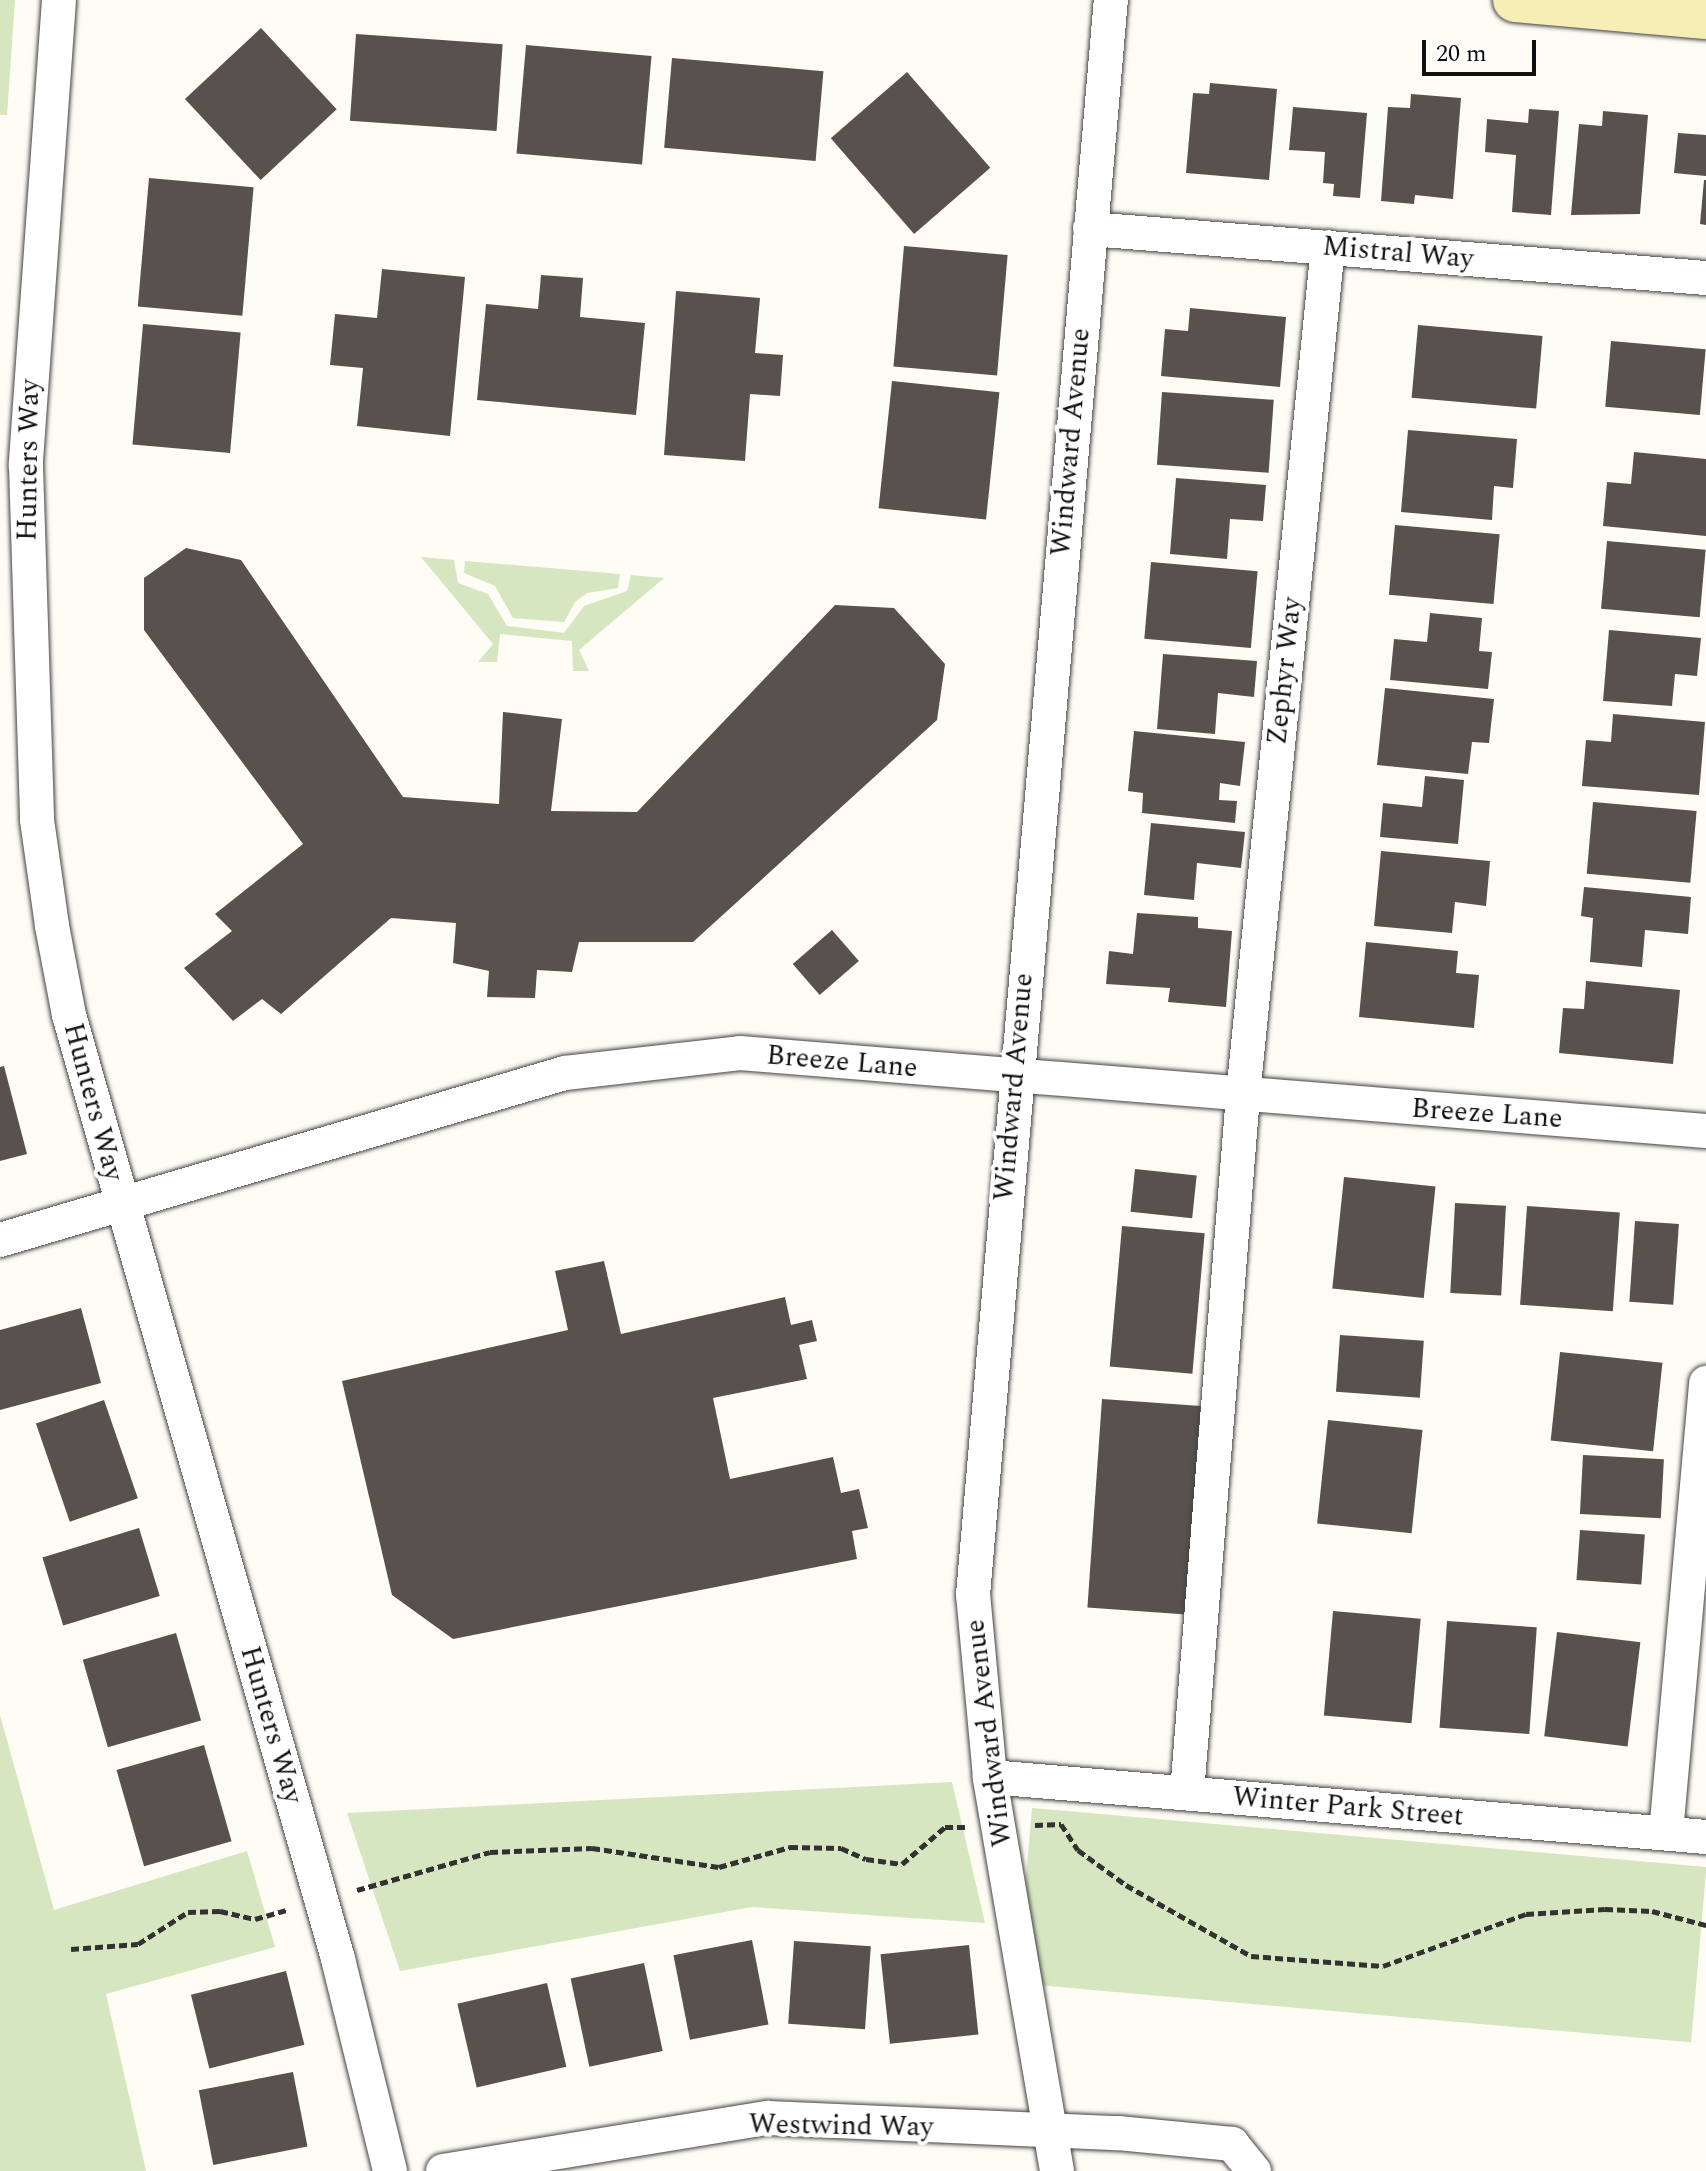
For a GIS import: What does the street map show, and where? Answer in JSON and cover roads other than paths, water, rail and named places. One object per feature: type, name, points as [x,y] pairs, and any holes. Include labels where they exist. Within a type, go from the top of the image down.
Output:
[{"type":"main road","points":[[1515,0],[1706,17]]},
{"type":"street","name":"Hunters Way","points":[[59,0],[26,466],[37,820],[69,1015],[321,1900],[390,2171]]},
{"type":"street","name":"Windward Avenue","points":[[1057,2171],[990,1777],[973,1595],[1014,1078],[1111,0]]},
{"type":"street","name":"Mistral Way","points":[[1090,229],[1706,278]]},
{"type":"street","name":"Zephyr Way","points":[[1187,1793],[1243,1095],[1328,247]]},
{"type":"street","name":"Breeze Lane","points":[[0,1240],[565,1073],[740,1053],[1014,1078],[1706,1131]]},
{"type":"street","points":[[1666,1833],[1706,1383]]},
{"type":"street","name":"Winter Park Street","points":[[990,1777],[1706,1837]]},
{"type":"street","name":"Westwind Way","points":[[443,2171],[768,2118],[1052,2133],[1118,2133],[1232,2144],[1254,2171]]}]
